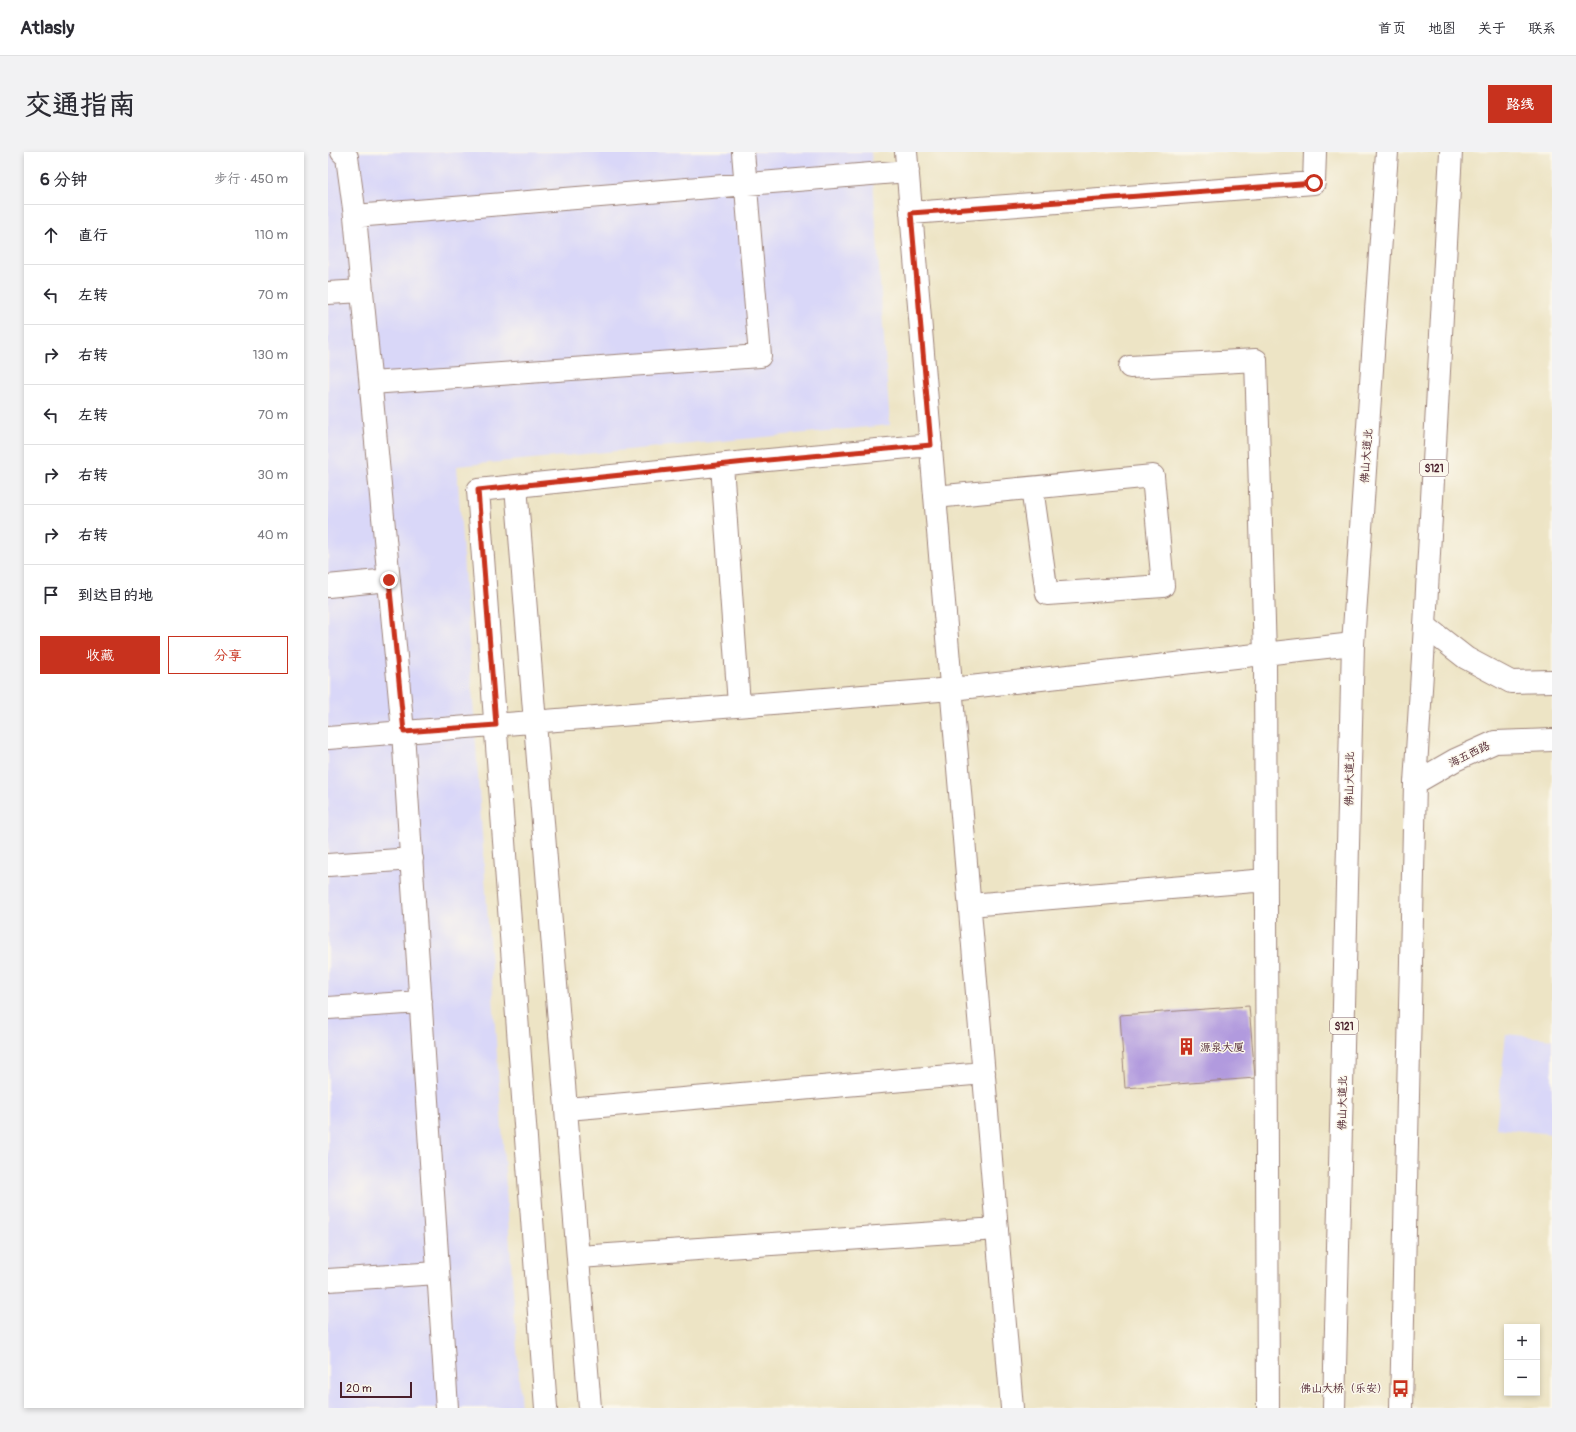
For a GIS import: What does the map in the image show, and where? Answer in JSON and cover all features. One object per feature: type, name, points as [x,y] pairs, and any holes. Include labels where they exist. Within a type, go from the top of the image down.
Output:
[{"type":"main road","points":[[342,152],[348,157],[355,216],[404,732],[447,1408]]},
{"type":"main road","points":[[371,383],[760,356],[743,152]]},
{"type":"main road","points":[[911,213],[1314,183],[1315,152]]},
{"type":"main road","name":"S121","points":[[1401,1408],[1415,783],[1451,152]]},
{"type":"main road","name":"佛山大道北","points":[[1334,1408],[1353,644],[1385,156]]},
{"type":"main road","points":[[355,216],[746,184],[907,162],[1012,1408]]},
{"type":"main road","points":[[328,293],[362,291]]},
{"type":"main road","points":[[1130,367],[1256,360],[1265,654],[1268,1408]]},
{"type":"main road","points":[[546,1408],[478,490],[931,445]]},
{"type":"main road","points":[[722,465],[739,705]]},
{"type":"main road","points":[[935,497],[1153,476],[1163,586],[1047,594],[1032,488]]},
{"type":"main road","points":[[516,486],[590,1408]]},
{"type":"main road","points":[[328,586],[389,580]]},
{"type":"main road","points":[[1425,626],[1466,658],[1511,682],[1552,681]]},
{"type":"main road","points":[[328,738],[952,689],[1353,644]]},
{"type":"main road","name":"海五西路","points":[[1415,783],[1455,760],[1495,742],[1552,740]]},
{"type":"main road","points":[[328,865],[412,859]]},
{"type":"main road","points":[[970,905],[1266,880]]},
{"type":"main road","points":[[328,1008],[421,1002]]},
{"type":"main road","points":[[567,1109],[984,1073]]},
{"type":"main road","points":[[578,1258],[997,1229]]},
{"type":"main road","points":[[328,1280],[438,1273]]},
{"type":"shaded area","points":[[328,152],[871,152],[890,425],[457,466],[521,1408],[328,1408]]},
{"type":"shaded area","points":[[1506,1034],[1552,1039],[1552,1134],[1496,1128]]},
{"type":"building","name":"源泉大厦","points":[[1249,1006],[1255,1078],[1125,1088],[1120,1015]]},
{"type":"place","name":"源泉大厦","points":[[1187,1047]]},
{"type":"place","name":"佛山大桥（乐安）","points":[[1401,1388]]},
{"type":"route","points":[[389,580],[404,732],[496,725],[478,490],[746,462],[931,445],[911,213],[1314,183]]}]
